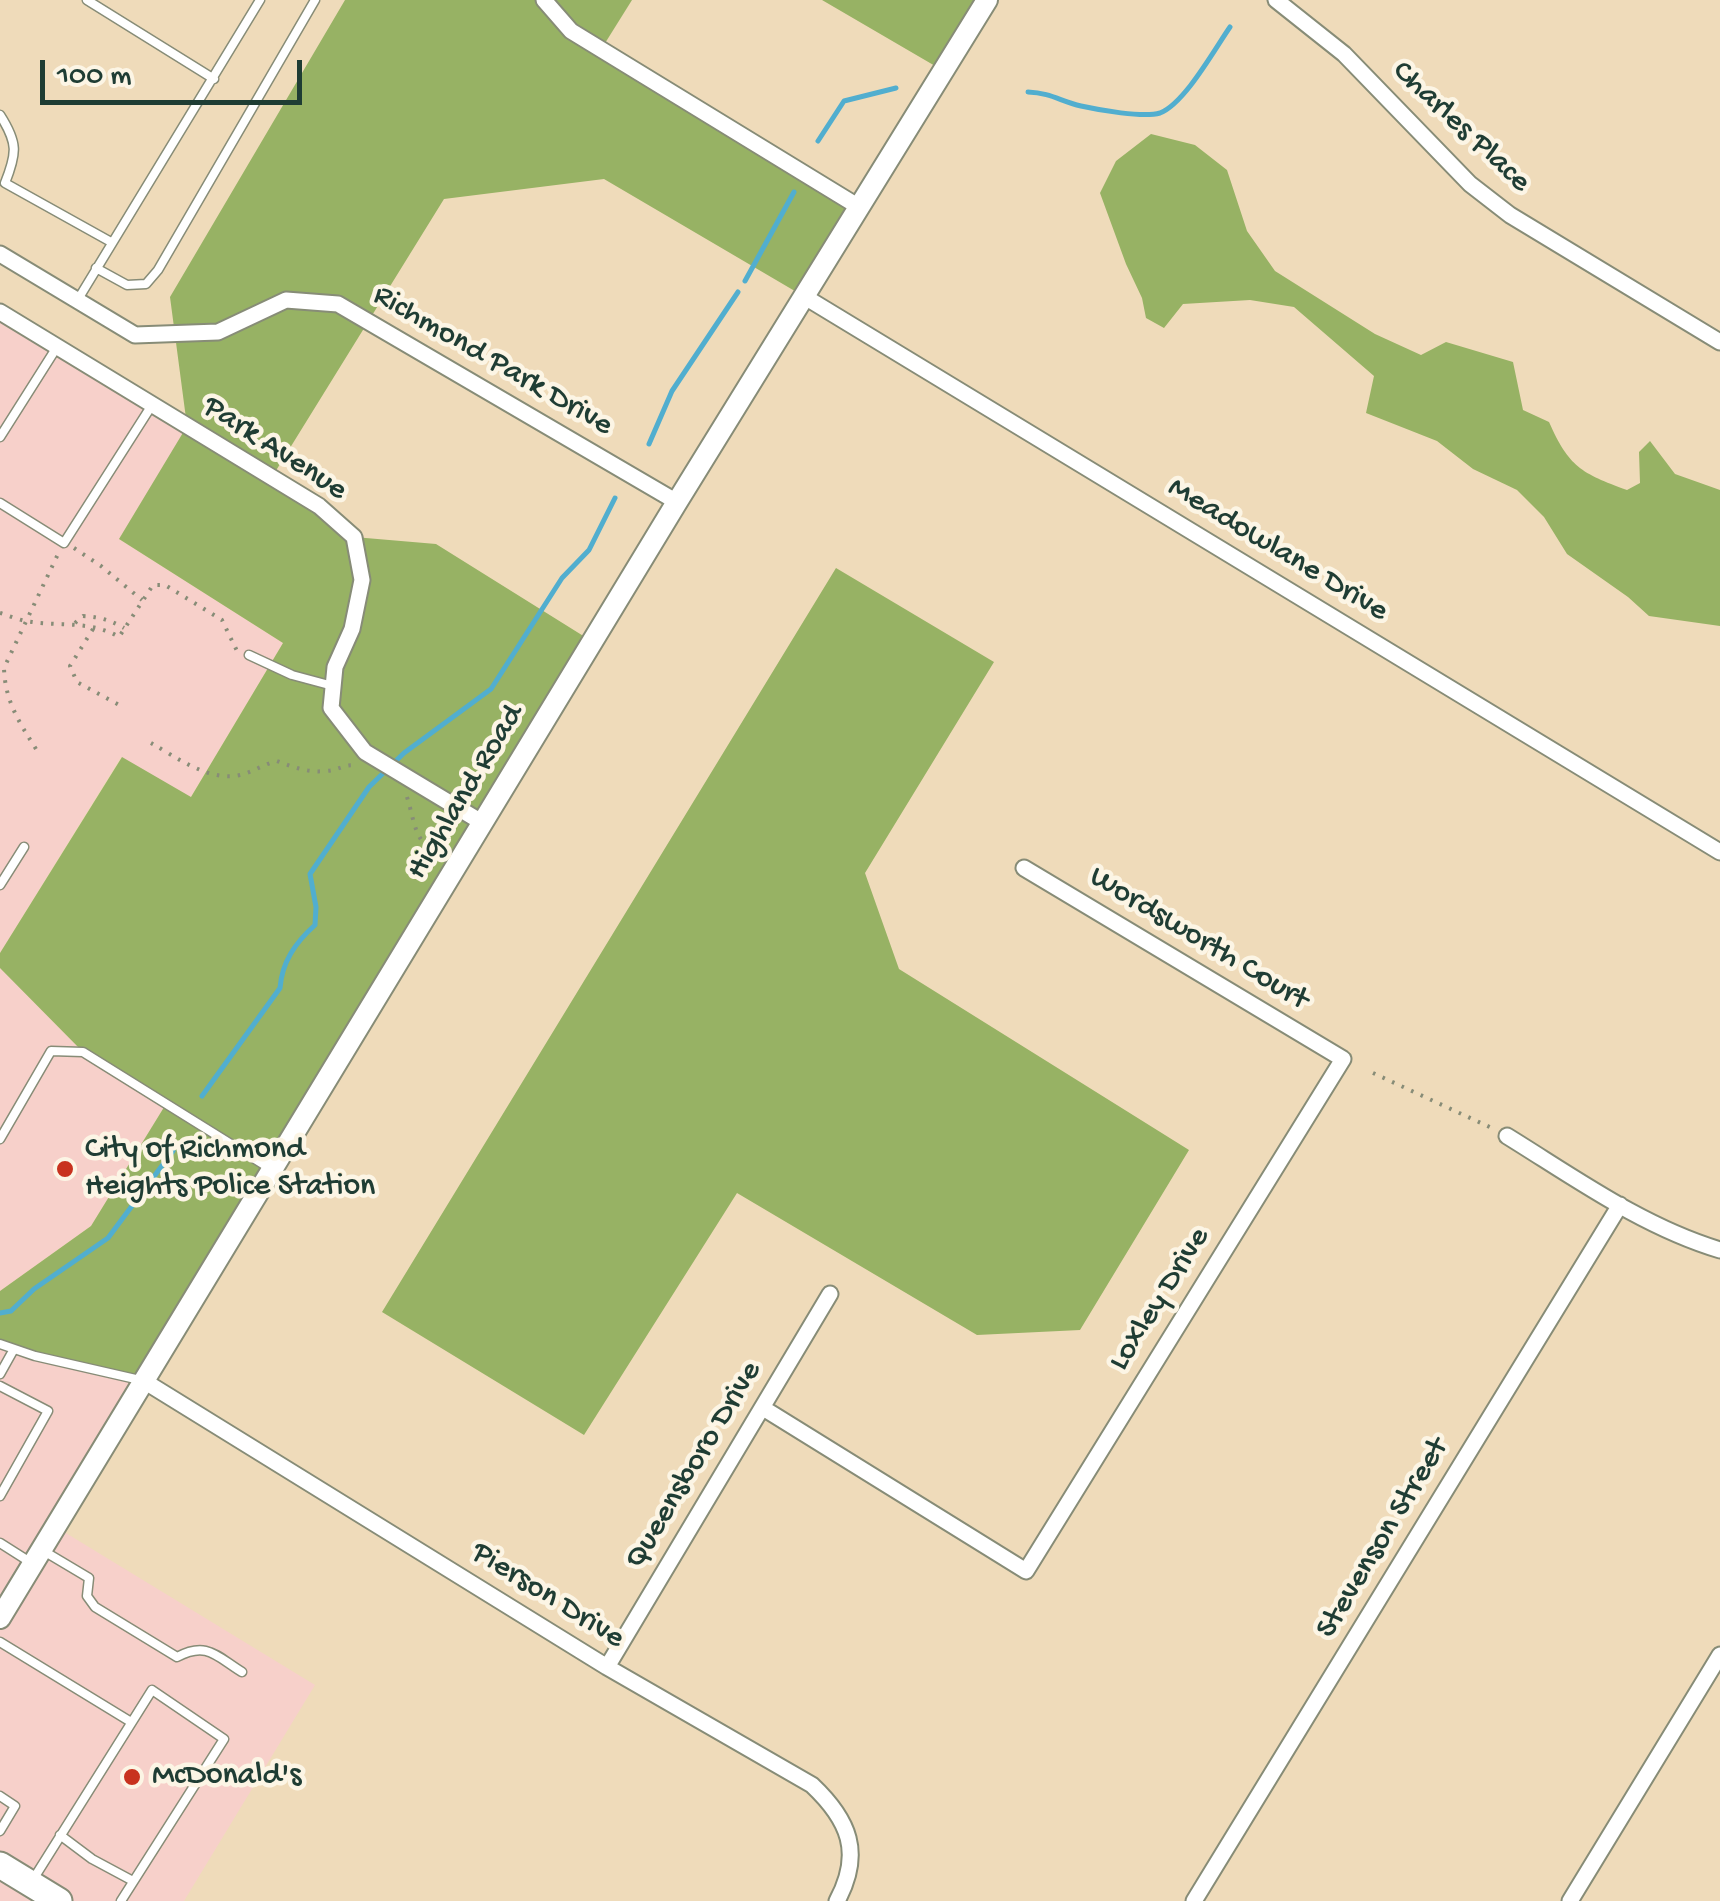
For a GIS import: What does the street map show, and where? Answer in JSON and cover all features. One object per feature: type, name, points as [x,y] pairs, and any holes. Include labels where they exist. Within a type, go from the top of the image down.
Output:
[{"type":"main road","points":[[0,1865],[59,1901]]},
{"type":"street","points":[[544,0],[571,30],[859,208]]},
{"type":"street","name":"Highland Road","points":[[2,1609],[38,1557],[677,502],[987,0]]},
{"type":"street","name":"Charles Place","points":[[1276,0],[1344,54],[1470,184],[1510,216],[1720,342]]},
{"type":"street","name":"Richmond Park Drive","points":[[0,254],[135,335],[218,332],[286,300],[338,304],[677,502]]},
{"type":"street","name":"Meadowlane Drive","points":[[805,297],[1720,852]]},
{"type":"street","name":"Park Avenue","points":[[0,312],[319,506],[354,537],[362,580],[352,628],[335,667],[333,686]]},
{"type":"street","points":[[333,686],[331,708],[365,752],[406,785],[484,824]]},
{"type":"street","name":"Wordsworth Court","points":[[1024,868],[1342,1059]]},
{"type":"street","name":"Loxley Drive","points":[[763,1408],[1026,1570],[1342,1059]]},
{"type":"street","points":[[1507,1136],[1620,1205],[1720,1250]]},
{"type":"street","name":"Stevenson Street","points":[[1194,1901],[1620,1205]]},
{"type":"street","name":"Queensboro Drive","points":[[608,1666],[830,1294]]},
{"type":"street","name":"Pierson Drive","points":[[144,1381],[608,1666],[812,1785],[843,1820],[851,1843],[850,1865],[837,1901]]},
{"type":"street","points":[[1570,1901],[1720,1655]]},
{"type":"lane","points":[[87,0],[214,79]]},
{"type":"lane","points":[[77,301],[260,0]]},
{"type":"lane","points":[[96,268],[127,286],[146,284],[158,270],[315,0]]},
{"type":"lane","points":[[0,115],[10,131],[16,155],[2,187],[111,242]]},
{"type":"lane","points":[[0,437],[57,346]]},
{"type":"lane","points":[[0,504],[64,543],[152,405]]},
{"type":"lane","points":[[249,654],[292,675],[333,686]]},
{"type":"lane","points":[[0,885],[24,847]]},
{"type":"lane","points":[[0,1139],[51,1051],[82,1052],[272,1170]]},
{"type":"lane","points":[[0,1344],[144,1381]]},
{"type":"lane","points":[[0,1374],[14,1349]]},
{"type":"lane","points":[[0,1386],[48,1412],[0,1496]]},
{"type":"lane","points":[[0,1543],[89,1578],[87,1596],[94,1607],[177,1658],[194,1648],[207,1650],[242,1672]]},
{"type":"lane","points":[[0,1642],[131,1722]]},
{"type":"lane","points":[[30,1884],[152,1690],[224,1739],[121,1901]]},
{"type":"lane","points":[[0,1796],[15,1806],[0,1831]]},
{"type":"lane","points":[[60,1836],[133,1882]]},
{"type":"path","points":[[36,749],[4,689],[4,668],[64,543],[101,566],[142,600]]},
{"type":"path","points":[[0,613],[28,622],[107,630],[119,638],[152,584],[165,585],[222,620],[230,643],[238,652],[249,654]]},
{"type":"path","points":[[75,624],[83,616],[108,619],[124,628]]},
{"type":"path","points":[[0,622],[12,617]]},
{"type":"path","points":[[92,630],[70,666],[77,682],[120,706]]},
{"type":"path","points":[[152,742],[199,769],[222,776],[239,776],[277,761],[302,770],[330,772],[348,764],[368,772]]},
{"type":"path","points":[[406,785],[412,824],[424,846],[444,861]]},
{"type":"path","points":[[1373,1073],[1507,1136]]},
{"type":"shaded area","points":[[0,312],[187,427],[119,539],[283,643],[190,798],[121,757],[0,953]]},
{"type":"shaded area","points":[[0,968],[83,1052],[166,1104],[91,1226],[0,1291]]},
{"type":"shaded area","points":[[0,1344],[144,1381],[56,1527],[315,1685],[184,1901],[0,1901]]},
{"type":"green space","points":[[345,0],[632,0],[602,48],[859,207],[805,297],[604,179],[444,199],[272,477],[354,537],[436,544],[593,642],[144,1381],[0,1344],[0,1291],[91,1226],[166,1104],[83,1052],[0,968],[0,953],[122,757],[191,797],[283,643],[119,539],[187,426],[170,297]]},
{"type":"green space","points":[[822,0],[987,0],[942,70]]},
{"type":"green space","points":[[1151,134],[1195,145],[1227,170],[1247,231],[1275,271],[1375,334],[1421,355],[1446,342],[1513,362],[1523,410],[1549,422],[1570,459],[1587,473],[1627,490],[1640,483],[1639,452],[1650,441],[1675,474],[1720,490],[1720,626],[1649,616],[1567,554],[1544,517],[1517,490],[1473,469],[1437,441],[1366,413],[1374,376],[1294,307],[1250,300],[1183,304],[1164,328],[1146,318],[1142,298],[1100,193],[1116,161]]},
{"type":"green space","points":[[836,568],[994,662],[865,873],[899,969],[1189,1150],[1080,1330],[977,1335],[737,1193],[584,1435],[382,1312]]},
{"type":"waterway","points":[[1028,92],[1109,111],[1160,113],[1189,87],[1230,27]]},
{"type":"waterway","points":[[818,141],[844,101],[896,88]]},
{"type":"waterway","points":[[745,281],[794,192]]},
{"type":"waterway","points":[[649,444],[672,391],[738,292]]},
{"type":"waterway","points":[[202,1096],[280,988],[291,954],[315,925],[310,874],[369,787],[404,753],[491,689],[562,578],[589,550],[615,498]]},
{"type":"waterway","points":[[0,1313],[11,1311],[34,1289],[108,1238],[173,1151]]},
{"type":"place","name":"City of Richmond Heights Police Station","points":[[65,1169]]},
{"type":"place","name":"McDonald's","points":[[132,1777]]}]
